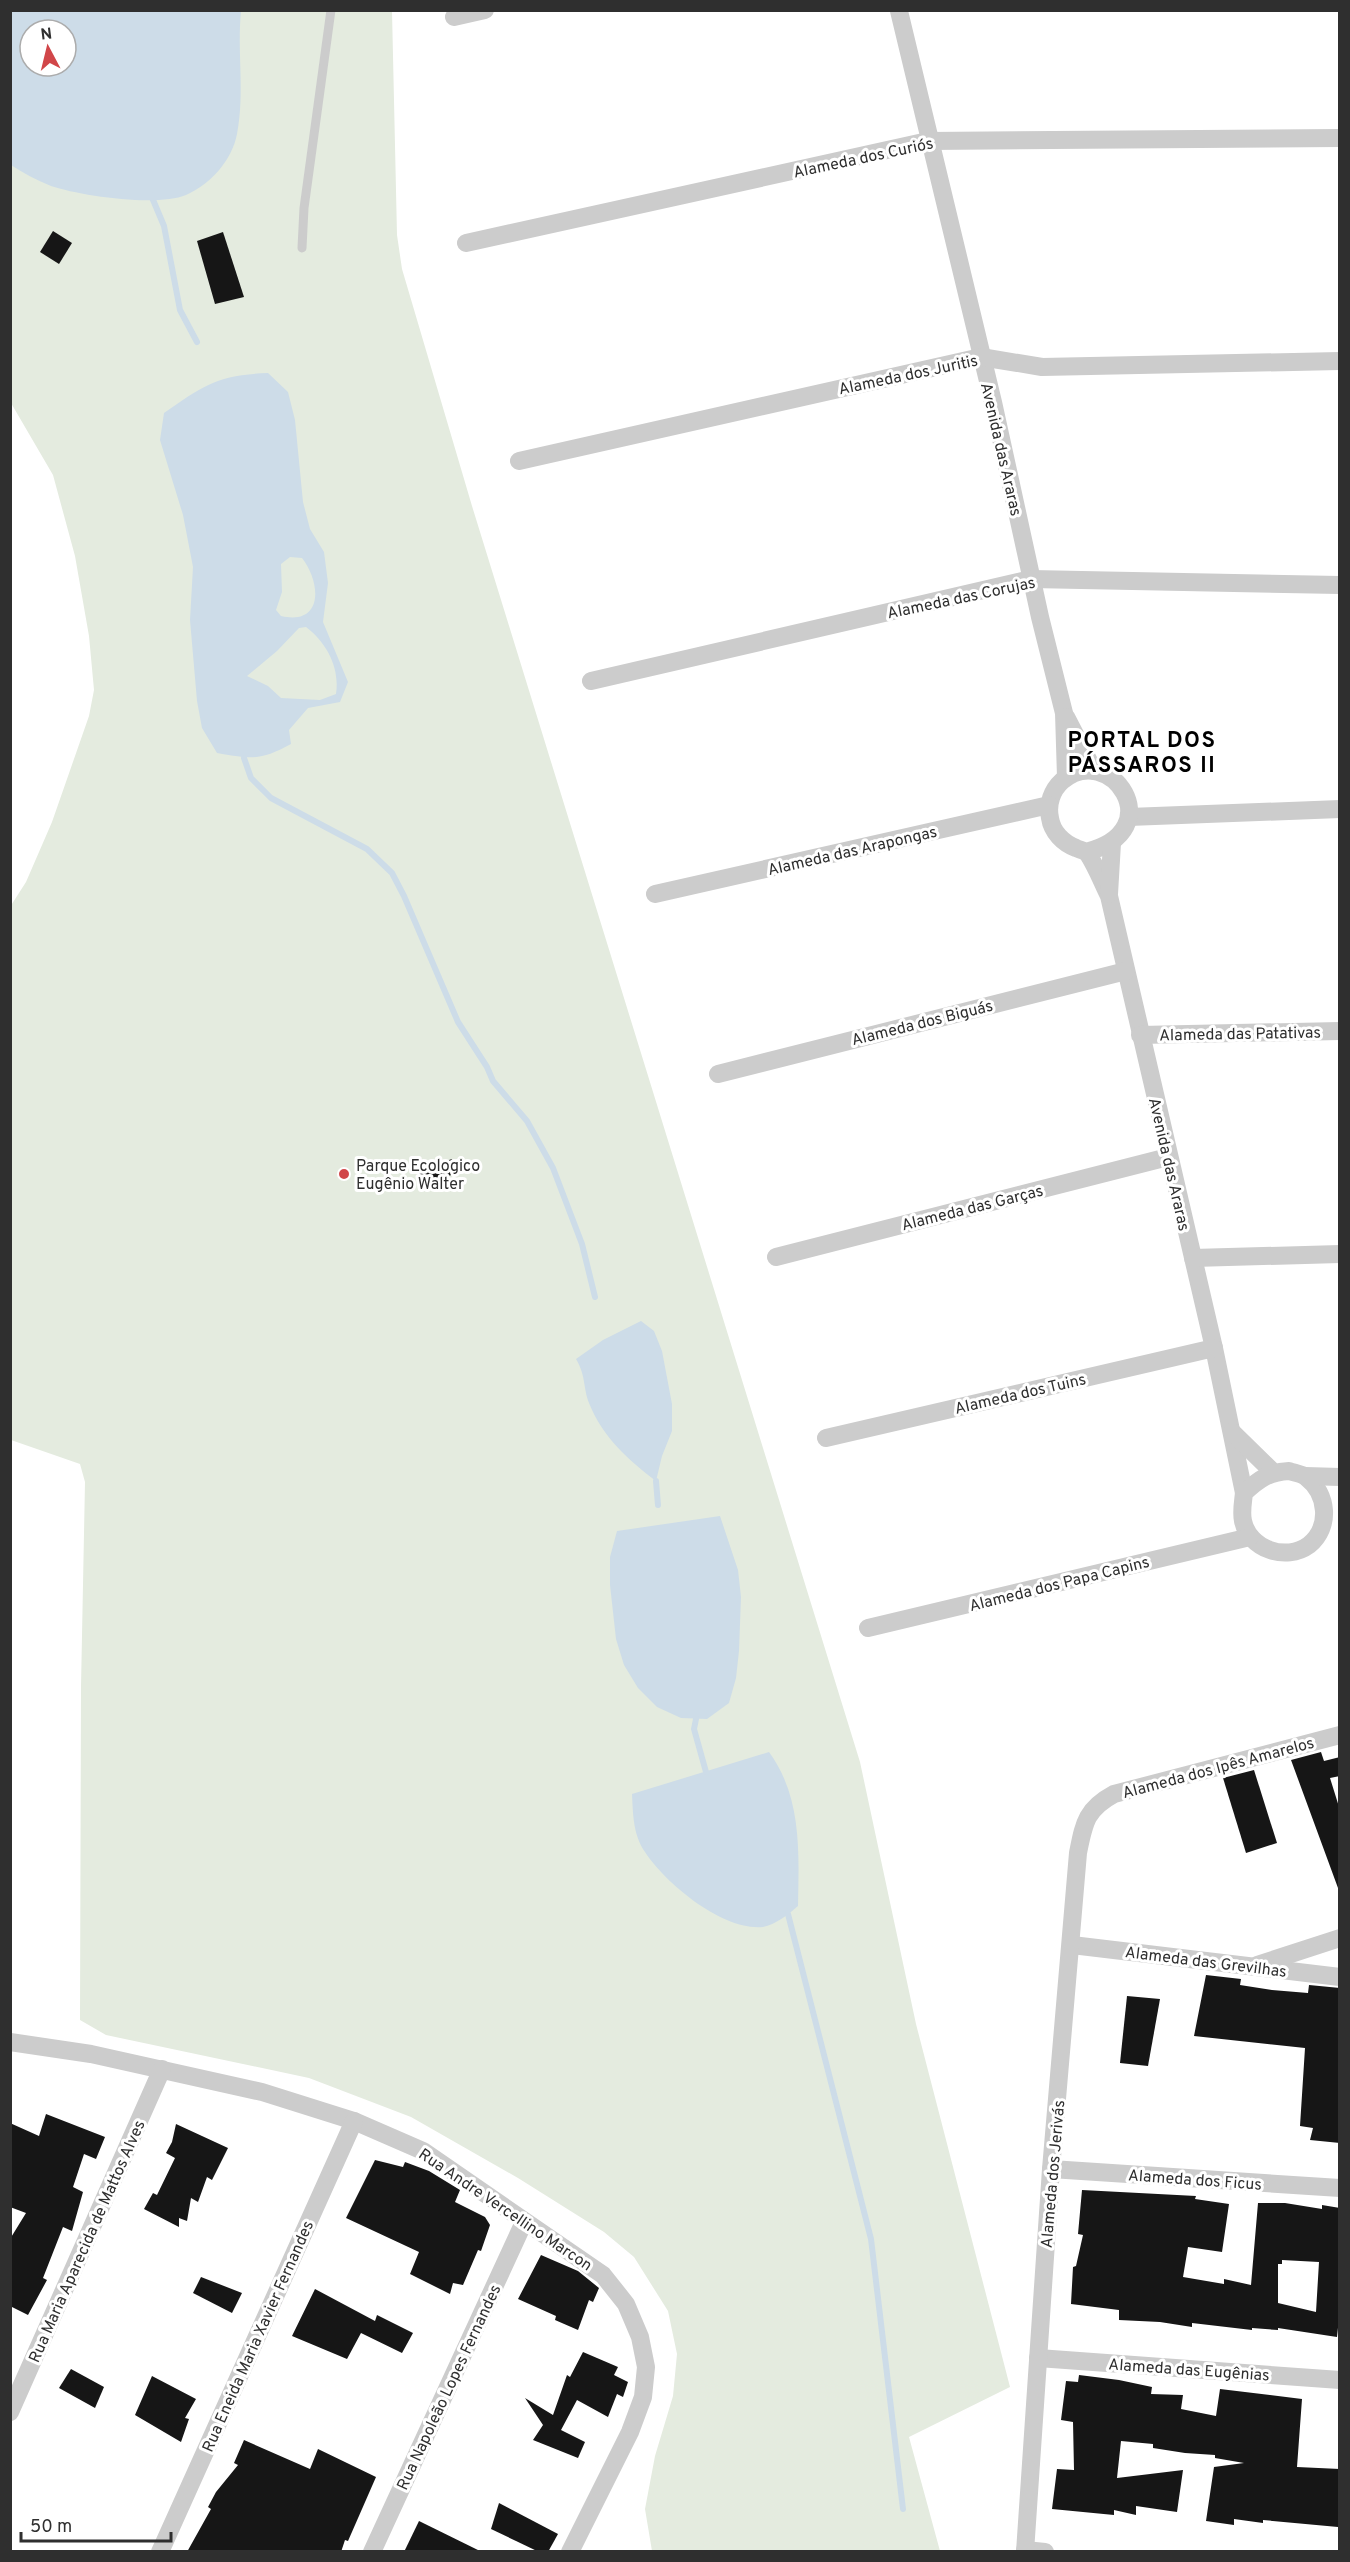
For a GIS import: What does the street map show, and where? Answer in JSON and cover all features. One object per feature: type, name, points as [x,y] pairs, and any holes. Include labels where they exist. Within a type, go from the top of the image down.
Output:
[{"type":"street","points":[[454,17],[485,10]]},
{"type":"street","name":"Avenida das Araras","points":[[899,10],[1064,713]]},
{"type":"street","name":"Alameda dos Curiós","points":[[466,243],[928,141],[1340,138]]},
{"type":"street","name":"Alameda dos Juritis","points":[[519,461],[981,357],[1041,368],[1340,360]]},
{"type":"street","name":"Alameda das Corujas","points":[[591,681],[1031,579],[1340,585]]},
{"type":"street","points":[[1064,713],[1094,771]]},
{"type":"street","points":[[1064,713],[1066,777]]},
{"type":"street","points":[[1086,852],[1112,843],[1123,832],[1129,817],[1128,801],[1121,787],[1110,776],[1094,771],[1080,771],[1066,777],[1058,785],[1049,805],[1050,819],[1055,832],[1064,842],[1086,852],[1108,896]]},
{"type":"street","name":"Alameda das Arapongas","points":[[655,894],[1049,805]]},
{"type":"street","points":[[1129,817],[1340,809]]},
{"type":"street","points":[[1108,896],[1112,843]]},
{"type":"street","name":"Avenida das Araras","points":[[1108,896],[1214,1348],[1244,1493]]},
{"type":"street","name":"Alameda dos Biguás","points":[[718,1074],[1126,971]]},
{"type":"street","name":"Alameda das Patativas","points":[[1140,1035],[1340,1031]]},
{"type":"street","name":"Alameda das Garças","points":[[776,1257],[1168,1157]]},
{"type":"street","points":[[1193,1258],[1340,1254]]},
{"type":"street","name":"Alameda dos Tuins","points":[[826,1438],[1214,1348]]},
{"type":"street","points":[[1232,1432],[1273,1472]]},
{"type":"street","points":[[1305,1476],[1317,1487],[1324,1502],[1325,1518],[1320,1533],[1309,1545],[1294,1552],[1278,1553],[1263,1548],[1250,1537],[1243,1522],[1244,1493],[1258,1479],[1273,1472],[1289,1471],[1305,1476],[1340,1477]]},
{"type":"street","name":"Alameda dos Papa Capins","points":[[868,1629],[1250,1537]]},
{"type":"street","name":"Alameda dos Ipês Amarelos","points":[[1098,1802],[1114,1794],[1340,1735]]},
{"type":"street","name":"Alameda dos Jerivás","points":[[1025,2551],[1051,2169],[1080,1844],[1083,1826],[1098,1802]]},
{"type":"street","points":[[1250,1967],[1340,1938]]},
{"type":"street","name":"Alameda das Grevilhas","points":[[1072,1945],[1340,1977]]},
{"type":"street","name":"Rua Andre Vercellino Marcon","points":[[10,2042],[91,2054],[262,2091],[354,2121],[423,2151],[603,2275],[626,2304],[640,2337],[646,2367],[643,2397],[630,2432],[570,2552]]},
{"type":"street","name":"Rua Maria Aparecida de Mattos Alves","points":[[10,2412],[162,2069]]},
{"type":"street","name":"Rua Eneida Maria Xavier Fernandes","points":[[160,2552],[354,2121]]},
{"type":"street","name":"Alameda dos Ficus","points":[[1051,2169],[1340,2188]]},
{"type":"street","name":"Rua Napoleão Lopes Fernandes","points":[[372,2552],[524,2222]]},
{"type":"street","name":"Alameda das Eugênias","points":[[1038,2358],[1340,2380]]},
{"type":"street","points":[[1025,2551],[1045,2552]]},
{"type":"lane","points":[[302,248],[304,208],[331,10]]},
{"type":"shaded area","name":"Parque Ecologico Eugênio Walter","points":[[11,11],[392,11],[397,235],[402,269],[472,506],[860,1762],[916,2024],[1010,2387],[909,2437],[940,2551],[652,2551],[645,2509],[655,2456],[673,2396],[677,2354],[668,2311],[634,2257],[604,2232],[518,2178],[411,2117],[309,2078],[106,2035],[80,2020],[81,1687],[85,1482],[80,1464],[11,1440],[10,907],[26,882],[52,822],[89,716],[94,690],[89,636],[75,556],[53,475],[11,403]]},
{"type":"water","points":[[10,11],[241,11],[240,104],[237,134],[225,162],[212,178],[186,195],[157,200],[138,200],[64,190],[30,176],[11,165]]},
{"type":"water","points":[[268,373],[288,392],[295,420],[303,502],[310,529],[324,552],[328,583],[323,622],[348,682],[340,702],[308,708],[289,730],[291,744],[263,756],[239,757],[217,753],[202,728],[197,701],[190,620],[193,567],[183,515],[160,440],[164,413],[212,383],[251,374]],"holes":[[[290,557],[302,558],[313,579],[315,590],[312,608],[305,615],[295,617],[281,616],[276,610],[282,592],[281,564]],[[306,627],[326,648],[336,675],[336,694],[320,700],[281,698],[268,686],[247,676],[277,651],[299,628]]]},
{"type":"water","points":[[641,1321],[654,1331],[662,1351],[672,1404],[672,1431],[662,1456],[656,1481],[626,1456],[601,1426],[589,1403],[576,1359],[603,1340]]},
{"type":"water","points":[[720,1516],[738,1570],[741,1597],[736,1678],[729,1703],[707,1719],[681,1718],[657,1707],[638,1688],[624,1665],[616,1639],[610,1585],[610,1557],[617,1531]]},
{"type":"water","points":[[769,1752],[788,1787],[793,1806],[799,1865],[798,1906],[772,1924],[763,1927],[747,1926],[731,1921],[697,1903],[654,1865],[638,1839],[634,1824],[632,1794]]},
{"type":"building","points":[[53,231],[72,243],[59,264],[40,252]]},
{"type":"building","points":[[223,232],[244,297],[215,304],[197,241]]},
{"type":"building","points":[[452,1159],[457,1173],[423,1185],[417,1171]]},
{"type":"building","points":[[1321,1752],[1324,1761],[1340,1757],[1340,1776],[1330,1778],[1340,1810],[1340,1887],[1338,1888],[1291,1760]]},
{"type":"building","points":[[1254,1770],[1277,1843],[1246,1853],[1223,1778]]},
{"type":"building","points":[[1206,1975],[1241,1979],[1240,1985],[1272,1990],[1308,1993],[1309,1985],[1340,1988],[1340,2143],[1310,2140],[1313,2128],[1300,2126],[1305,2048],[1194,2036]]},
{"type":"building","points":[[1127,1996],[1160,1999],[1148,2066],[1120,2063]]},
{"type":"building","points":[[46,2114],[105,2137],[96,2159],[84,2154],[73,2187],[83,2192],[72,2231],[63,2227],[43,2278],[47,2280],[28,2315],[10,2306],[10,2239],[26,2213],[10,2207],[10,2123],[39,2136]]},
{"type":"building","points":[[176,2124],[228,2148],[212,2180],[207,2177],[198,2202],[191,2198],[187,2221],[179,2218],[179,2227],[144,2209],[153,2193],[157,2195],[175,2158],[166,2153],[172,2142]]},
{"type":"building","points":[[375,2160],[403,2167],[405,2162],[429,2171],[460,2190],[455,2202],[485,2217],[490,2225],[481,2251],[478,2250],[463,2285],[453,2283],[450,2294],[410,2274],[419,2252],[346,2218]]},
{"type":"building","points":[[1082,2190],[1196,2196],[1195,2199],[1229,2204],[1222,2252],[1188,2247],[1183,2277],[1224,2284],[1224,2279],[1251,2285],[1258,2203],[1285,2203],[1322,2209],[1322,2205],[1340,2208],[1340,2309],[1337,2337],[1278,2328],[1278,2330],[1252,2328],[1252,2330],[1192,2323],[1192,2327],[1160,2322],[1119,2320],[1119,2310],[1071,2304],[1073,2267],[1076,2266],[1083,2235],[1078,2234]],"holes":[[[1282,2260],[1319,2262],[1316,2312],[1278,2303],[1278,2264],[1282,2264]]]},
{"type":"building","points":[[541,2255],[578,2271],[599,2288],[593,2302],[589,2300],[578,2330],[555,2320],[556,2316],[518,2299]]},
{"type":"building","points":[[201,2277],[242,2293],[232,2313],[193,2293]]},
{"type":"building","points":[[315,2289],[375,2321],[377,2315],[413,2333],[402,2353],[361,2333],[347,2359],[292,2336]]},
{"type":"building","points":[[583,2352],[618,2367],[614,2375],[628,2382],[623,2397],[617,2394],[608,2417],[577,2400],[561,2430],[585,2442],[578,2458],[533,2440],[543,2425],[525,2398],[553,2415],[567,2375],[570,2377]]},
{"type":"building","points":[[71,2369],[104,2387],[95,2408],[59,2388]]},
{"type":"building","points":[[1079,2375],[1152,2387],[1151,2394],[1183,2395],[1181,2409],[1216,2416],[1220,2389],[1302,2399],[1297,2467],[1340,2469],[1338,2527],[1263,2520],[1263,2523],[1234,2519],[1234,2525],[1206,2521],[1214,2467],[1244,2463],[1215,2458],[1215,2455],[1185,2453],[1153,2448],[1153,2444],[1121,2441],[1117,2478],[1183,2470],[1177,2512],[1136,2506],[1136,2515],[1114,2510],[1114,2515],[1052,2509],[1057,2469],[1074,2470],[1073,2422],[1061,2420],[1066,2381],[1078,2382]]},
{"type":"building","points":[[152,2376],[196,2399],[185,2418],[189,2419],[181,2442],[135,2415]]},
{"type":"building","points":[[244,2440],[310,2469],[318,2449],[376,2477],[341,2552],[187,2552],[211,2509],[208,2507],[216,2492],[238,2465],[234,2463]]},
{"type":"building","points":[[499,2503],[558,2534],[548,2552],[539,2552],[491,2529]]},
{"type":"building","points":[[419,2521],[482,2552],[404,2552]]},
{"type":"waterway","points":[[151,195],[164,226],[180,310],[197,342]]},
{"type":"waterway","points":[[244,758],[251,778],[271,798],[367,849],[392,873],[458,1022],[487,1067],[493,1081],[527,1121],[553,1168],[582,1244],[595,1297]]},
{"type":"waterway","points":[[656,1481],[658,1505]]},
{"type":"waterway","points":[[696,1719],[694,1729],[706,1772]]},
{"type":"waterway","points":[[788,1914],[871,2239],[903,2509]]},
{"type":"place","name":"Parque Ecologico Eugênio Walter","points":[[344,1174]]},
{"type":"district","name":"PORTAL DOS PÁSSAROS II","points":[[1142,752]]}]
